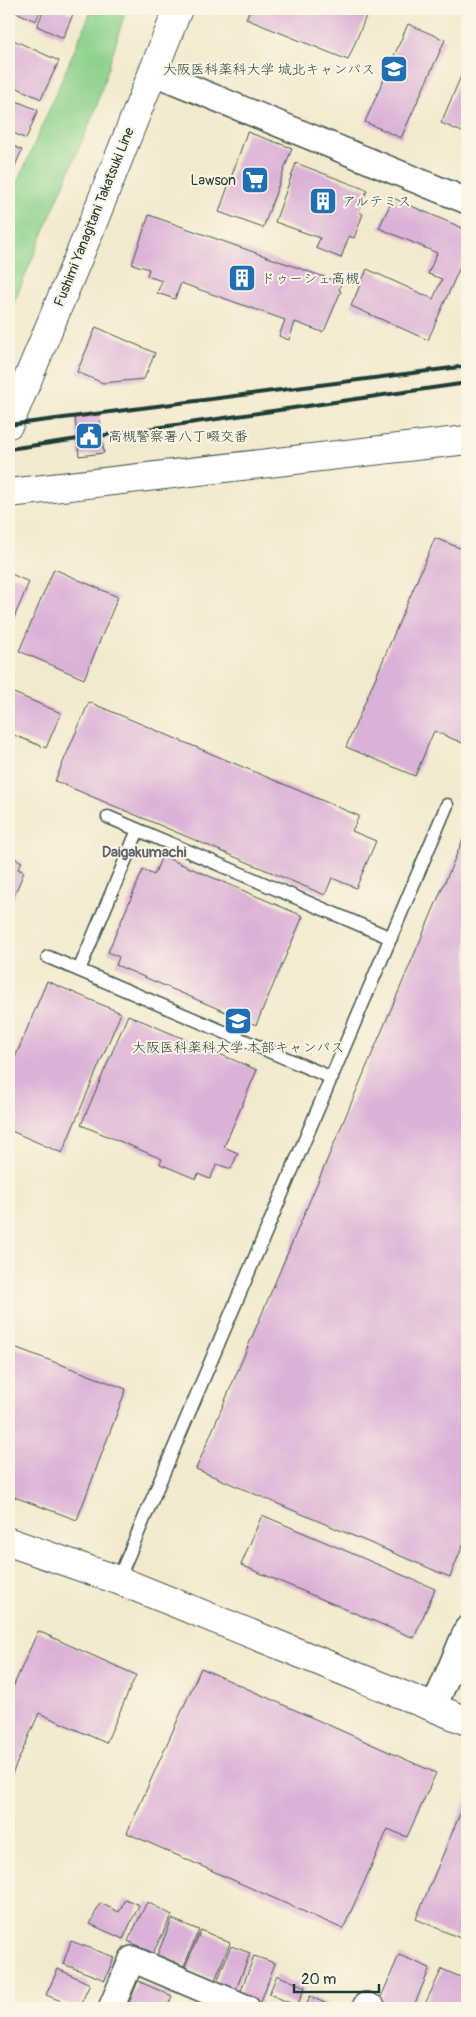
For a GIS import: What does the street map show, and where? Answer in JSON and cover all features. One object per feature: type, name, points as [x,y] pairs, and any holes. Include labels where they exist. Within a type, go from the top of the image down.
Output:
[{"type":"street","name":"Fushimi Yanagitani Takatsuki Line","points":[[9,423],[94,220],[178,9]]},
{"type":"street","points":[[152,72],[467,201]]},
{"type":"street","points":[[9,492],[467,440]]},
{"type":"street","points":[[9,1542],[442,1690],[467,1721]]},
{"type":"street","points":[[442,1690],[467,1629]]},
{"type":"street","points":[[111,2008],[132,1959],[247,2008]]},
{"type":"lane","points":[[118,1580],[447,805]]},
{"type":"lane","points":[[108,817],[391,938]]},
{"type":"lane","points":[[79,970],[138,830]]},
{"type":"lane","points":[[48,957],[332,1078]]},
{"type":"green space","points":[[92,9],[126,9],[96,108],[9,314],[9,203]]},
{"type":"building","points":[[9,9],[41,9],[36,21]]},
{"type":"building","points":[[44,9],[61,9],[73,14],[63,38],[37,26]]},
{"type":"building","points":[[250,9],[369,9],[348,60],[246,19]]},
{"type":"building","points":[[408,24],[445,40],[401,138],[365,122]]},
{"type":"building","points":[[9,38],[59,61],[41,99],[9,84]]},
{"type":"building","points":[[467,62],[467,134],[441,123]]},
{"type":"building","points":[[9,98],[38,110],[26,139],[9,131]]},
{"type":"building","name":"Lawson","points":[[247,132],[292,148],[263,228],[219,212]]},
{"type":"building","points":[[9,144],[22,150],[10,177],[9,176]]},
{"type":"building","name":"アルテミス","points":[[296,163],[367,190],[359,212],[363,214],[354,238],[349,236],[341,258],[316,248],[320,238],[275,222]]},
{"type":"building","points":[[393,198],[467,230],[467,251],[428,340],[351,306],[367,269],[433,299],[442,279],[428,274],[437,253],[379,228]]},
{"type":"building","name":"ドゥーシェ高槻","points":[[149,215],[341,283],[339,290],[341,291],[325,329],[322,332],[295,322],[289,340],[279,336],[285,320],[181,283],[175,299],[157,293],[162,281],[147,276],[149,269],[132,264]]},
{"type":"building","points":[[96,327],[155,353],[144,379],[103,383],[77,372]]},
{"type":"building","points":[[99,414],[104,453],[79,456],[75,417]]},
{"type":"building","points":[[435,538],[467,551],[467,745],[434,731],[415,776],[346,747]]},
{"type":"building","points":[[54,569],[118,597],[84,679],[19,651]]},
{"type":"building","points":[[9,573],[29,582],[9,630]]},
{"type":"building","points":[[9,691],[61,713],[46,748],[9,733]]},
{"type":"building","points":[[89,702],[359,816],[352,831],[376,841],[356,888],[332,878],[325,895],[55,781]]},
{"type":"building","points":[[467,830],[467,1535],[450,1577],[196,1469]]},
{"type":"building","points":[[9,856],[22,862],[18,869],[24,872],[9,908]]},
{"type":"building","points":[[162,856],[303,916],[256,1025],[116,965],[119,957],[108,952],[143,870],[154,875]]},
{"type":"building","points":[[47,981],[121,1013],[62,1153],[9,1130],[9,1072]]},
{"type":"building","points":[[128,1015],[257,1070],[224,1147],[238,1153],[231,1169],[217,1164],[210,1179],[198,1174],[196,1179],[160,1164],[162,1159],[81,1125]]},
{"type":"building","points":[[9,1345],[126,1389],[77,1520],[9,1495]]},
{"type":"building","points":[[262,1515],[435,1589],[414,1638],[241,1565]]},
{"type":"building","points":[[38,1631],[136,1675],[106,1743],[39,1713],[9,1781],[9,1696]]},
{"type":"building","points":[[201,1668],[436,1773],[407,1837],[388,1829],[343,1929],[127,1833]]},
{"type":"building","points":[[467,1797],[467,1941],[416,1919]]},
{"type":"building","points":[[125,1899],[139,1905],[123,1939],[90,1924],[100,1903],[119,1912]]},
{"type":"building","points":[[147,1902],[172,1915],[153,1953],[128,1941]]},
{"type":"building","points":[[172,1919],[199,1930],[184,1966],[157,1955]]},
{"type":"building","points":[[201,1930],[230,1943],[215,1980],[185,1967]]},
{"type":"building","points":[[71,1941],[114,1957],[105,1980],[63,1964]]},
{"type":"building","points":[[231,1946],[250,1953],[235,1992],[216,1984]]},
{"type":"building","points":[[399,1955],[430,1968],[413,2008],[395,2008],[379,2002]]},
{"type":"building","points":[[254,1956],[275,1963],[260,2004],[239,1996]]},
{"type":"building","points":[[58,1969],[90,1984],[79,2008],[46,1995]]},
{"type":"building","points":[[442,1969],[467,1980],[467,2008],[423,2008]]},
{"type":"building","points":[[277,1975],[305,1987],[297,2006],[269,1994]]},
{"type":"building","points":[[138,1981],[172,1996],[167,2008],[127,2008]]},
{"type":"building","points":[[310,1996],[335,2008],[305,2008]]},
{"type":"railway","points":[[9,425],[467,366]]},
{"type":"railway","points":[[9,449],[467,383]]},
{"type":"place","name":"大阪医科薬科大学 城北キャンパス","points":[[394,69]]},
{"type":"place","name":"Lawson","points":[[255,180]]},
{"type":"place","name":"アルテミス","points":[[323,201]]},
{"type":"place","name":"ドゥーシェ高槻","points":[[242,278]]},
{"type":"place","name":"高槻警察署八丁畷交番","points":[[89,436]]},
{"type":"place","name":"大阪医科薬科大学 本部キャンパス","points":[[238,1021]]},
{"type":"district","name":"Daigakumachi","points":[[144,852]]}]
